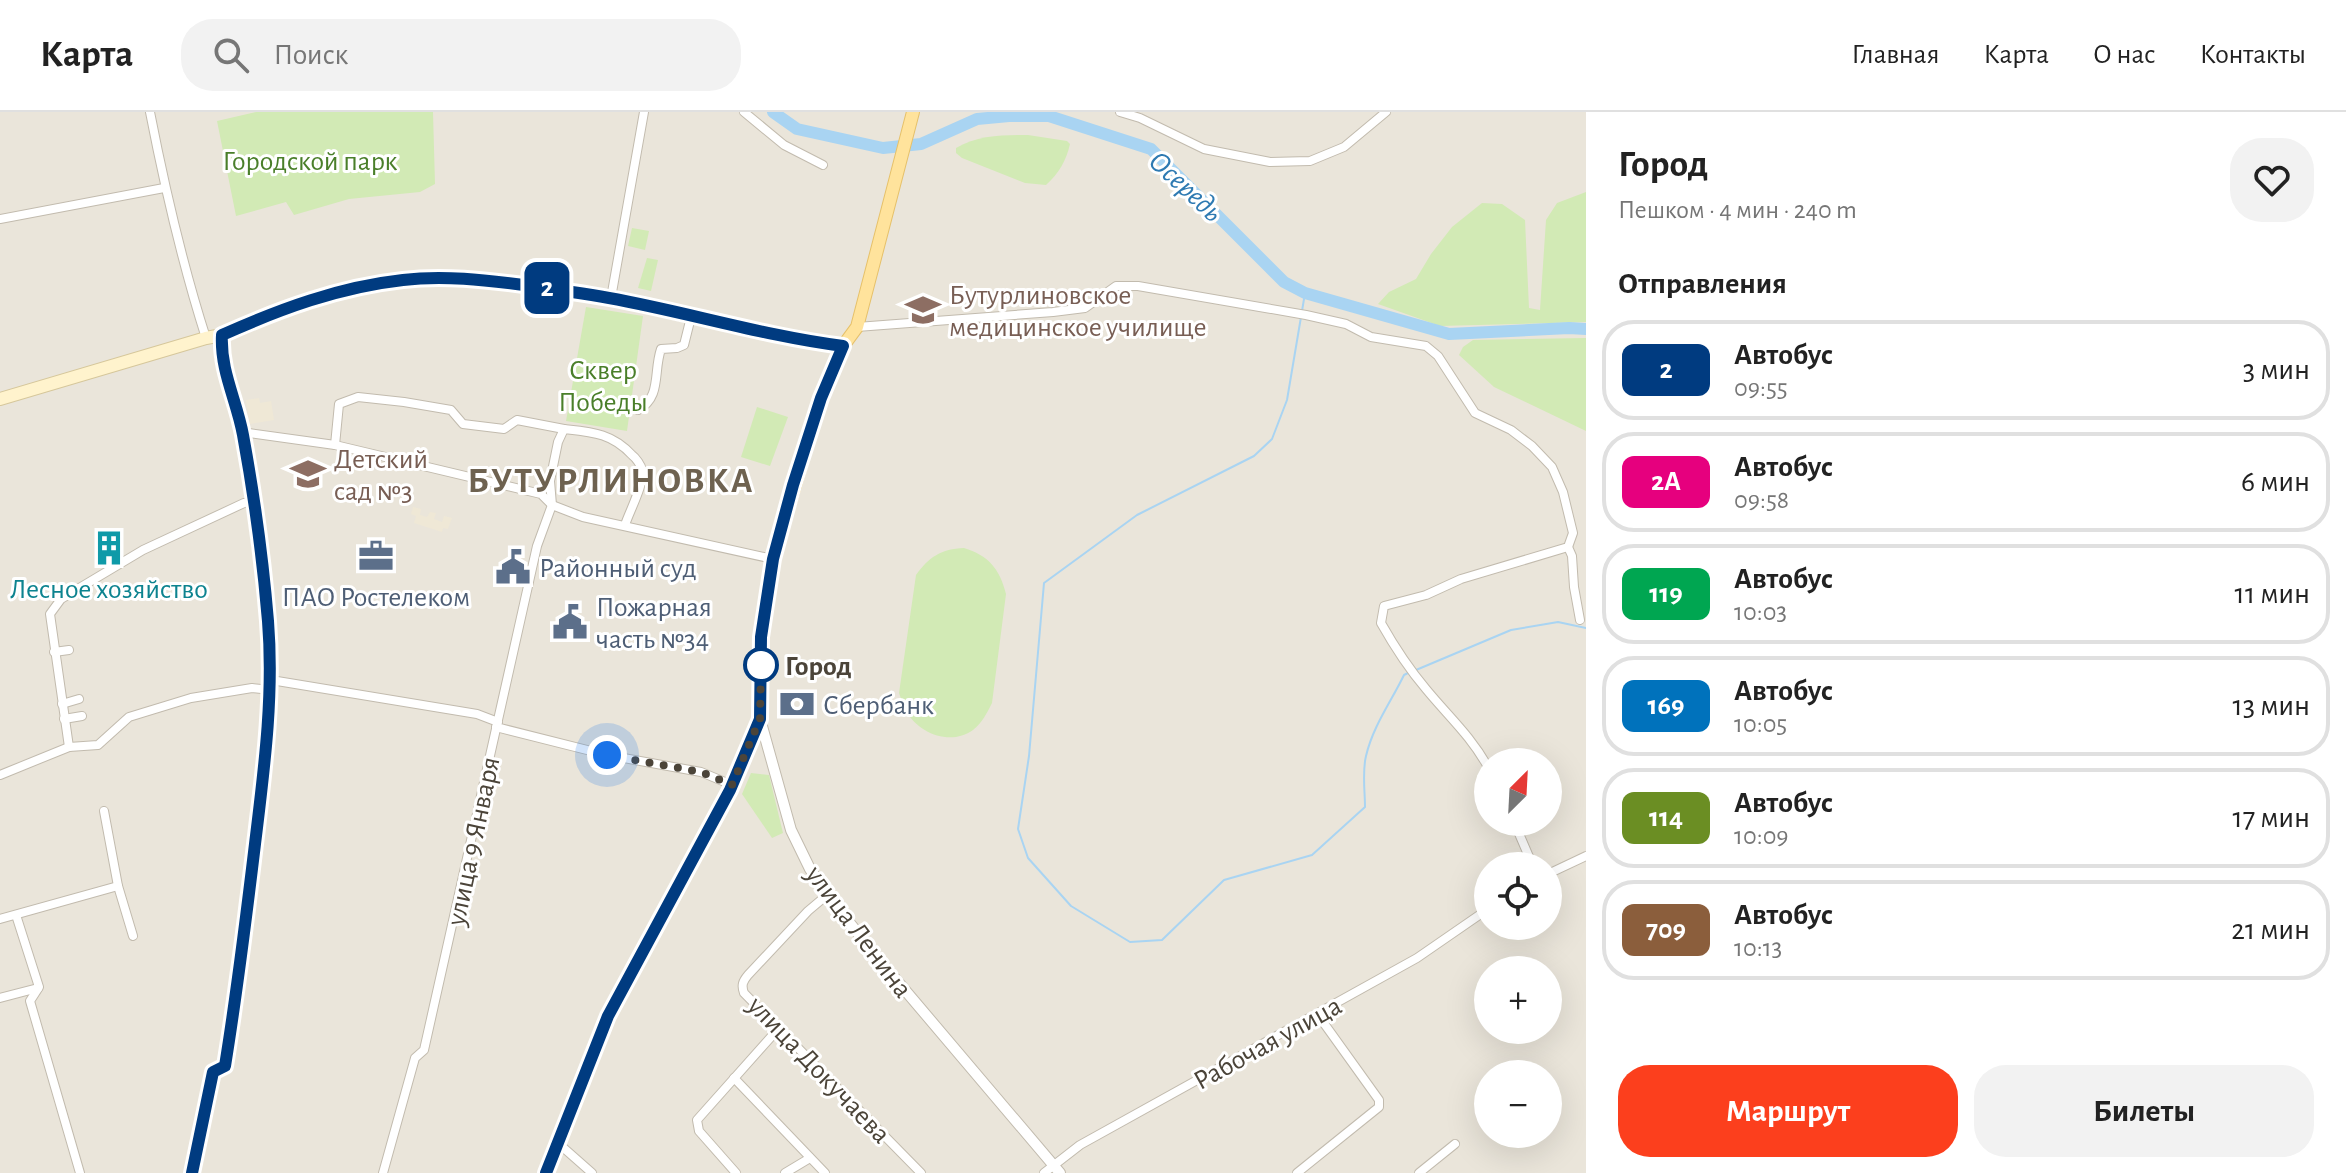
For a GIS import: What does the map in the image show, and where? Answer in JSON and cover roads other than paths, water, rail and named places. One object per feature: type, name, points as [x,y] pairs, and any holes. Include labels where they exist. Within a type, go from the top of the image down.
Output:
[{"type":"main road","name":"улица Ленина","points":[[760,719],[761,637],[773,559],[821,398],[843,346],[857,327],[913,112]]},
{"type":"main road","points":[[0,399],[222,335],[262,317],[357,286],[406,279],[493,281],[611,298],[843,346]]},
{"type":"main road","points":[[192,1173],[213,1072],[225,1066],[239,979],[271,685],[268,620],[253,502],[242,432],[221,356],[222,335]]},
{"type":"main road","points":[[546,1173],[608,1016],[732,785],[760,719]]},
{"type":"street","points":[[150,112],[164,188],[186,277],[206,338]]},
{"type":"street","points":[[611,298],[644,112]]},
{"type":"street","points":[[744,112],[784,145],[823,165]]},
{"type":"street","points":[[1120,112],[1140,118],[1204,149],[1270,162],[1310,161],[1344,147],[1386,112]]},
{"type":"street","points":[[0,219],[164,188]]},
{"type":"street","points":[[857,327],[1085,308],[1116,286],[1138,286],[1306,315],[1346,324],[1371,337],[1426,346],[1438,356],[1475,413],[1511,430],[1552,467],[1563,492],[1573,533],[1568,547],[1572,556],[1580,620]]},
{"type":"street","points":[[638,410],[653,396],[661,349],[684,345],[691,317]]},
{"type":"street","points":[[335,445],[339,404],[358,397],[451,410],[463,424],[504,429],[517,420],[608,436],[619,441],[635,457],[642,470],[625,525]]},
{"type":"street","points":[[552,505],[550,481],[558,442],[564,429]]},
{"type":"street","points":[[242,432],[335,445],[541,494],[552,505],[583,517],[773,559]]},
{"type":"street","points":[[69,747],[50,614],[61,599],[143,550],[244,503],[253,502]]},
{"type":"street","name":"улица 9 Января","points":[[383,1173],[415,1058],[424,1050],[537,546],[552,505]]},
{"type":"street","points":[[1477,748],[1424,688],[1393,644],[1381,623],[1384,606],[1568,547]]},
{"type":"street","points":[[54,652],[69,650]]},
{"type":"street","points":[[0,775],[69,747],[98,745],[129,717],[191,698],[271,685],[477,714],[497,725],[607,755],[701,772],[732,785]]},
{"type":"street","points":[[62,704],[79,699]]},
{"type":"street","points":[[64,719],[82,716]]},
{"type":"street","name":"улица Ленина","points":[[760,719],[791,830],[827,895],[1057,1168]]},
{"type":"street","points":[[104,811],[118,886],[133,936]]},
{"type":"street","points":[[1562,867],[1586,856]]},
{"type":"street","points":[[0,919],[118,886]]},
{"type":"street","name":"улица Докучаева","points":[[827,895],[748,975],[742,985],[744,993],[921,1173]]},
{"type":"street","points":[[16,915],[39,987]]},
{"type":"street","name":"Рабочая улица","points":[[1044,1173],[1057,1168],[1080,1145],[1318,1015],[1417,958],[1474,919]]},
{"type":"street","points":[[0,998],[39,987]]},
{"type":"street","points":[[39,987],[30,1001],[80,1173]]},
{"type":"street","points":[[1297,1173],[1379,1107],[1379,1100],[1318,1015]]},
{"type":"street","points":[[736,1173],[699,1131],[696,1123],[779,1028]]},
{"type":"street","points":[[734,1078],[825,1173]]},
{"type":"street","points":[[558,1143],[592,1173]]},
{"type":"street","points":[[1419,1173],[1455,1144]]},
{"type":"street","points":[[785,1173],[810,1158]]},
{"type":"waterway","name":"Осередь","points":[[773,112],[797,129],[883,148],[921,144],[977,119],[1049,116],[1151,149],[1284,282],[1305,293],[1449,334],[1586,329]]},
{"type":"waterway","points":[[1302,311],[1305,293]]},
{"type":"waterway","points":[[1301,317],[1287,400],[1272,439],[1254,456],[1137,515],[1044,583],[1029,756],[1018,829],[1028,858],[1071,906],[1130,942],[1162,940],[1224,880],[1312,855],[1365,807],[1364,768],[1369,745],[1404,675],[1410,672]]},
{"type":"waterway","points":[[1416,670],[1511,630],[1558,622],[1586,628]]},
{"type":"place","name":"Бутурлиновское медицинское училище","points":[[923,310]]},
{"type":"place","name":"Детский сад №3","points":[[308,474]]},
{"type":"place","name":"Лесное хозяйство","points":[[109,548]]},
{"type":"place","name":"ПАО Ростелеком","points":[[376,556]]},
{"type":"place","name":"Районный суд","points":[[513,567]]},
{"type":"place","name":"Пожарная часть №34","points":[[570,622]]},
{"type":"place","name":"Город","points":[[761,665]]},
{"type":"place","name":"Сбербанк","points":[[797,704]]},
{"type":"district","name":"БУТУРЛИНОВКА","points":[[611,479]]},
{"type":"park label","name":"Городской парк","points":[[310,160]]},
{"type":"park label","name":"Сквер Победы","points":[[603,385]]}]
